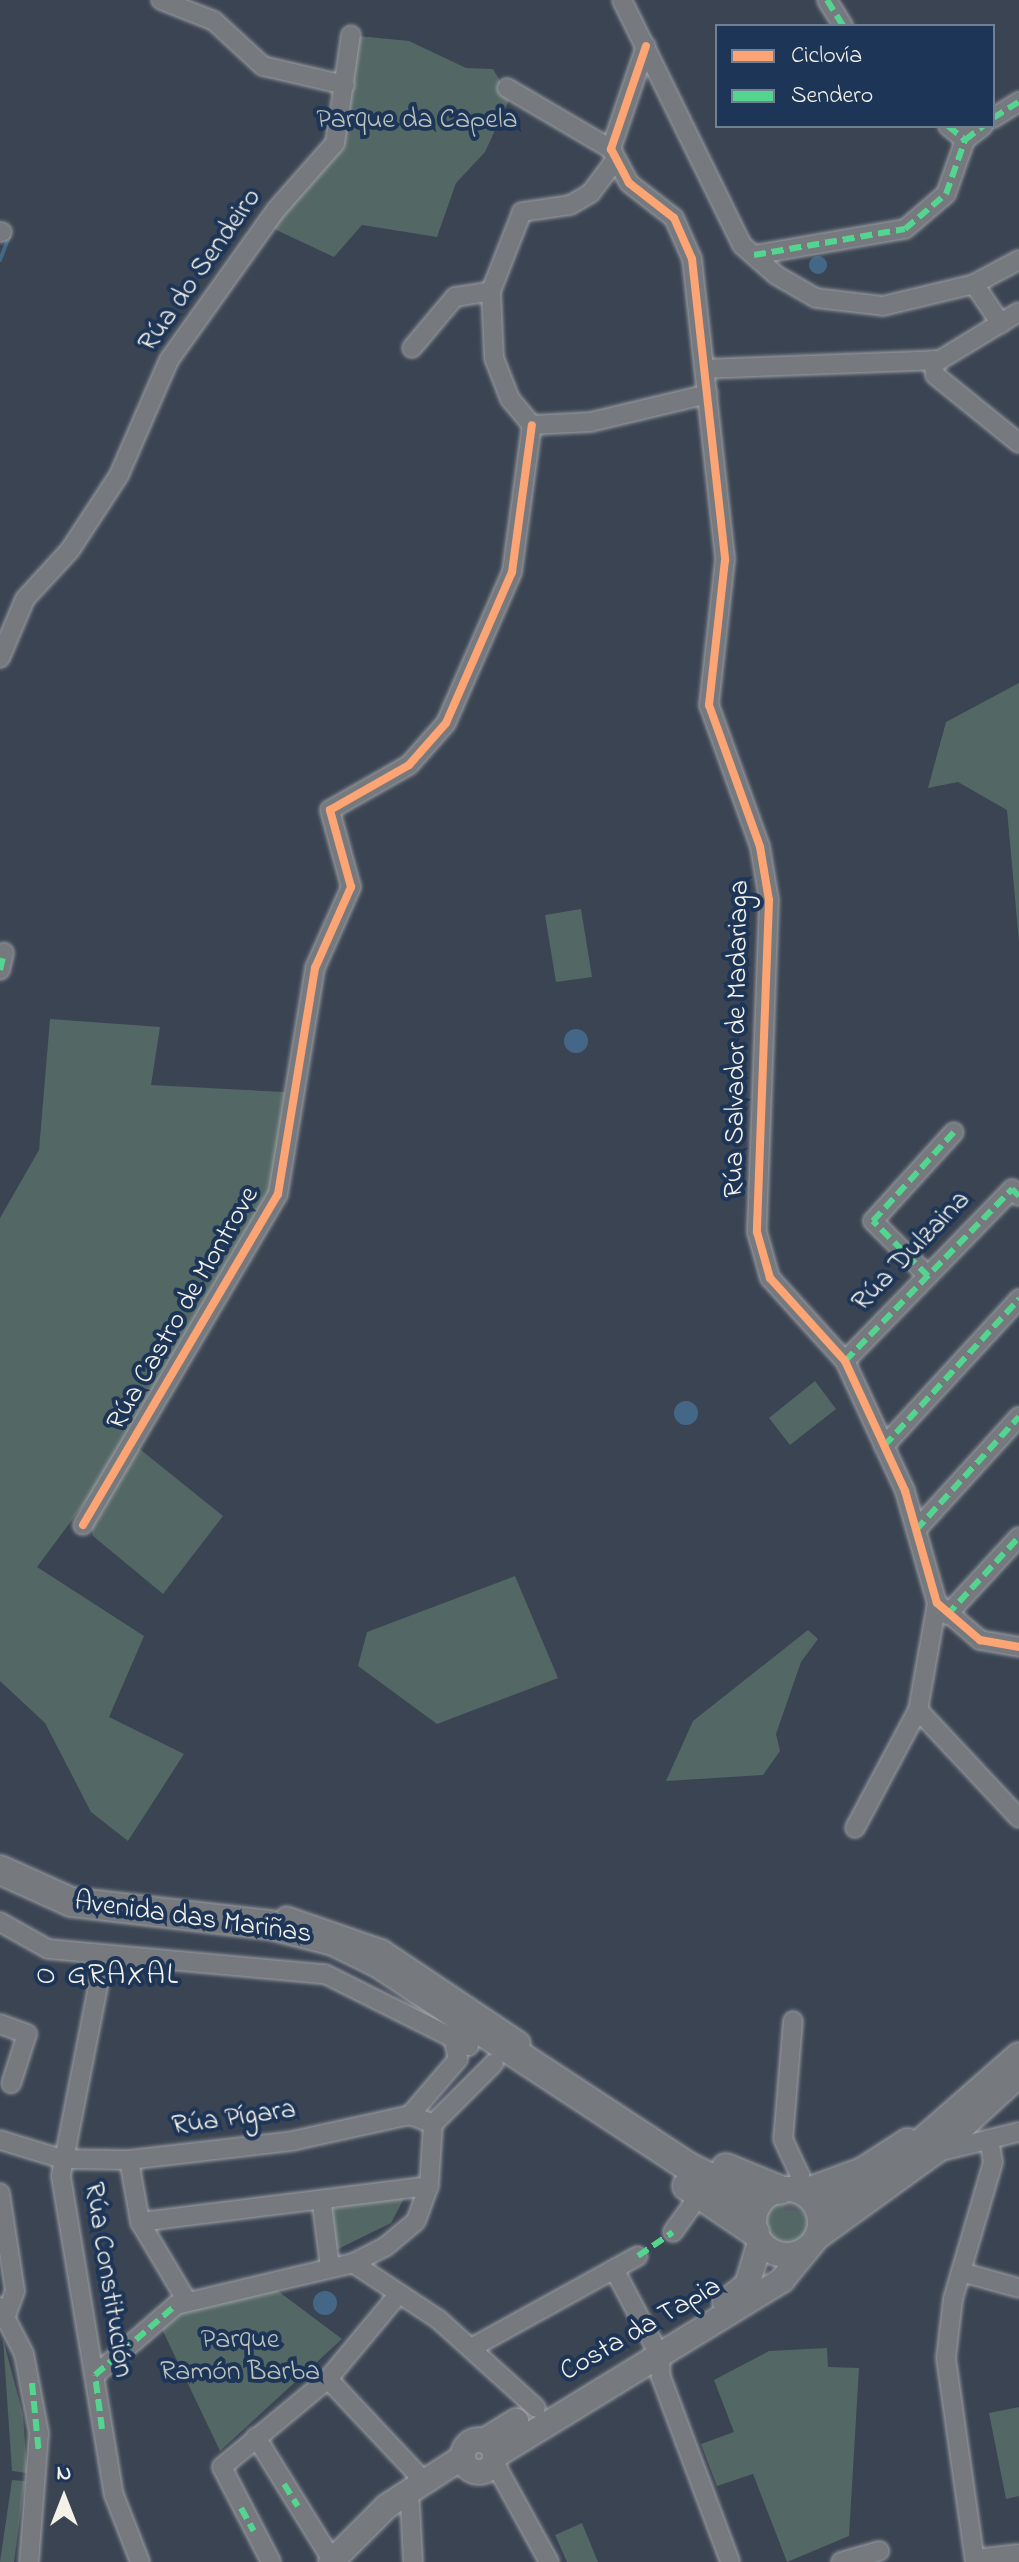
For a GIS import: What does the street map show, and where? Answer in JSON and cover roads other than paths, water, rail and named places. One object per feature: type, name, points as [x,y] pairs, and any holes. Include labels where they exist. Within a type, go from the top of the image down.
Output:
[{"type":"highway","name":"Avenida das Mariñas","points":[[0,1870],[71,1902],[270,1925],[378,1963],[506,2052],[743,2194]]},
{"type":"highway","name":"Avenida das Mariñas","points":[[0,1890],[89,1923],[312,1952],[363,1972],[434,2016],[506,2052]]},
{"type":"highway","points":[[434,2016],[462,2043],[506,2052],[671,2138],[802,2193],[886,2174],[1019,2057]]},
{"type":"highway","points":[[506,2052],[757,2237]]},
{"type":"main road","points":[[802,2193],[818,2212],[812,2242],[783,2255],[757,2237],[761,2201],[802,2193],[890,2154],[1019,2040]]},
{"type":"main road","name":"Costa da Tapia","points":[[491,2453],[536,2408],[782,2280],[812,2242],[935,2152],[1019,2075]]},
{"type":"main road","name":"Costa da Tapia","points":[[491,2453],[656,2348],[747,2285],[757,2237]]},
{"type":"main road","points":[[518,2436],[536,2408]]},
{"type":"main road","points":[[336,2561],[422,2479],[466,2463],[482,2472],[491,2453]]},
{"type":"main road","points":[[336,2561],[466,2463]]},
{"type":"street","points":[[161,0],[214,21],[263,66],[345,85]]},
{"type":"street","points":[[622,0],[700,168],[754,255],[816,298],[883,306],[974,284],[1019,260]]},
{"type":"street","points":[[827,0],[842,24]]},
{"type":"street","name":"Rúa do Sendeiro","points":[[0,658],[25,599],[70,550],[119,475],[169,360],[276,210],[335,143],[351,35]]},
{"type":"street","points":[[646,46],[613,155],[591,193],[570,205],[522,212],[491,291],[494,358],[510,399],[532,425],[591,422],[708,394]]},
{"type":"street","name":"Rúa Salvador de Madariaga","points":[[507,88],[613,155],[674,218],[686,245],[705,369],[725,560],[709,705],[760,847],[769,900],[757,1232],[770,1278],[845,1361],[884,1446],[942,1609],[918,1710],[855,1828]]},
{"type":"street","points":[[995,117],[1019,102]]},
{"type":"street","points":[[950,128],[965,140]]},
{"type":"street","points":[[754,255],[905,229],[946,194],[965,140],[980,128]]},
{"type":"street","points":[[974,284],[1001,324]]},
{"type":"street","points":[[412,348],[455,297],[491,291]]},
{"type":"street","points":[[705,369],[933,360],[1019,312]]},
{"type":"street","points":[[933,360],[935,375],[1019,443]]},
{"type":"street","name":"Rúa Castro de Montrove","points":[[83,1525],[278,1194],[315,968],[351,887],[330,810],[409,765],[446,723],[512,572],[532,425]]},
{"type":"street","points":[[928,1276],[873,1221],[954,1132]]},
{"type":"street","name":"Rúa Dulzaina","points":[[845,1361],[1012,1189],[1019,1196]]},
{"type":"street","points":[[884,1446],[1019,1299]]},
{"type":"street","points":[[916,1530],[1019,1417]]},
{"type":"street","points":[[1019,1537],[942,1609],[980,1640],[1019,1647]]},
{"type":"street","points":[[918,1710],[1019,1818]]},
{"type":"street","points":[[0,1855],[35,1876],[87,1892],[318,1922],[382,1949],[506,2052],[433,2124],[429,2186],[416,2221],[353,2263],[187,2301],[95,2375]]},
{"type":"street","points":[[0,1922],[48,1949],[325,1974],[462,2043],[458,2059],[410,2115],[433,2124]]},
{"type":"street","name":"Rúa Constitución","points":[[104,1956],[62,2159],[114,2495],[140,2562]]},
{"type":"street","points":[[793,2021],[783,2068],[790,2158],[802,2193]]},
{"type":"street","points":[[0,2024],[27,2034],[11,2084]]},
{"type":"street","name":"Rúa Pígara","points":[[0,2140],[62,2159],[129,2160],[292,2141],[410,2115]]},
{"type":"street","points":[[935,2152],[1019,2132]]},
{"type":"street","points":[[989,2139],[993,2162],[961,2272],[946,2358],[975,2561],[1019,2554]]},
{"type":"street","points":[[129,2160],[140,2222],[187,2301]]},
{"type":"street","points":[[140,2222],[322,2205],[416,2182],[429,2186]]},
{"type":"street","points":[[673,2232],[700,2194]]},
{"type":"street","points":[[1,2205],[15,2291],[3,2311],[24,2354],[39,2433],[29,2562]]},
{"type":"street","points":[[322,2205],[330,2267]]},
{"type":"street","points":[[473,2347],[638,2256]]},
{"type":"street","points":[[353,2263],[396,2297],[473,2347],[536,2408]]},
{"type":"street","name":"Costa da Tapia","points":[[614,2269],[656,2348]]},
{"type":"street","points":[[961,2272],[1019,2288]]},
{"type":"street","points":[[271,2562],[222,2467],[328,2379],[396,2297]]},
{"type":"street","points":[[656,2348],[661,2377],[730,2562]]},
{"type":"street","points":[[328,2379],[422,2479]]},
{"type":"street","points":[[256,2437],[336,2561]]},
{"type":"street","points":[[491,2453],[549,2562]]},
{"type":"street","points":[[410,2504],[413,2562]]},
{"type":"street","points":[[841,2562],[879,2551]]},
{"type":"water","points":[[814,256],[822,256],[827,265],[825,272],[814,274],[809,269],[809,261]]},
{"type":"water","points":[[576,1029],[585,1032],[588,1041],[585,1050],[576,1053],[567,1050],[564,1041],[567,1032]]},
{"type":"water","points":[[686,1401],[694,1405],[698,1413],[694,1421],[686,1425],[678,1421],[674,1413],[678,1405]]},
{"type":"water","points":[[325,2291],[334,2294],[337,2303],[334,2312],[325,2315],[316,2312],[313,2303],[316,2294]]},
{"type":"waterway","points":[[0,260],[9,237]]},
{"type":"tunnel","points":[[743,2194],[827,2199]]},
{"type":"district","name":"O GRAXAL","points":[[108,1976]]},
{"type":"park label","name":"Parque da Capela","points":[[417,121]]},
{"type":"park label","name":"Parque Ramón Barba","points":[[240,2357]]}]
